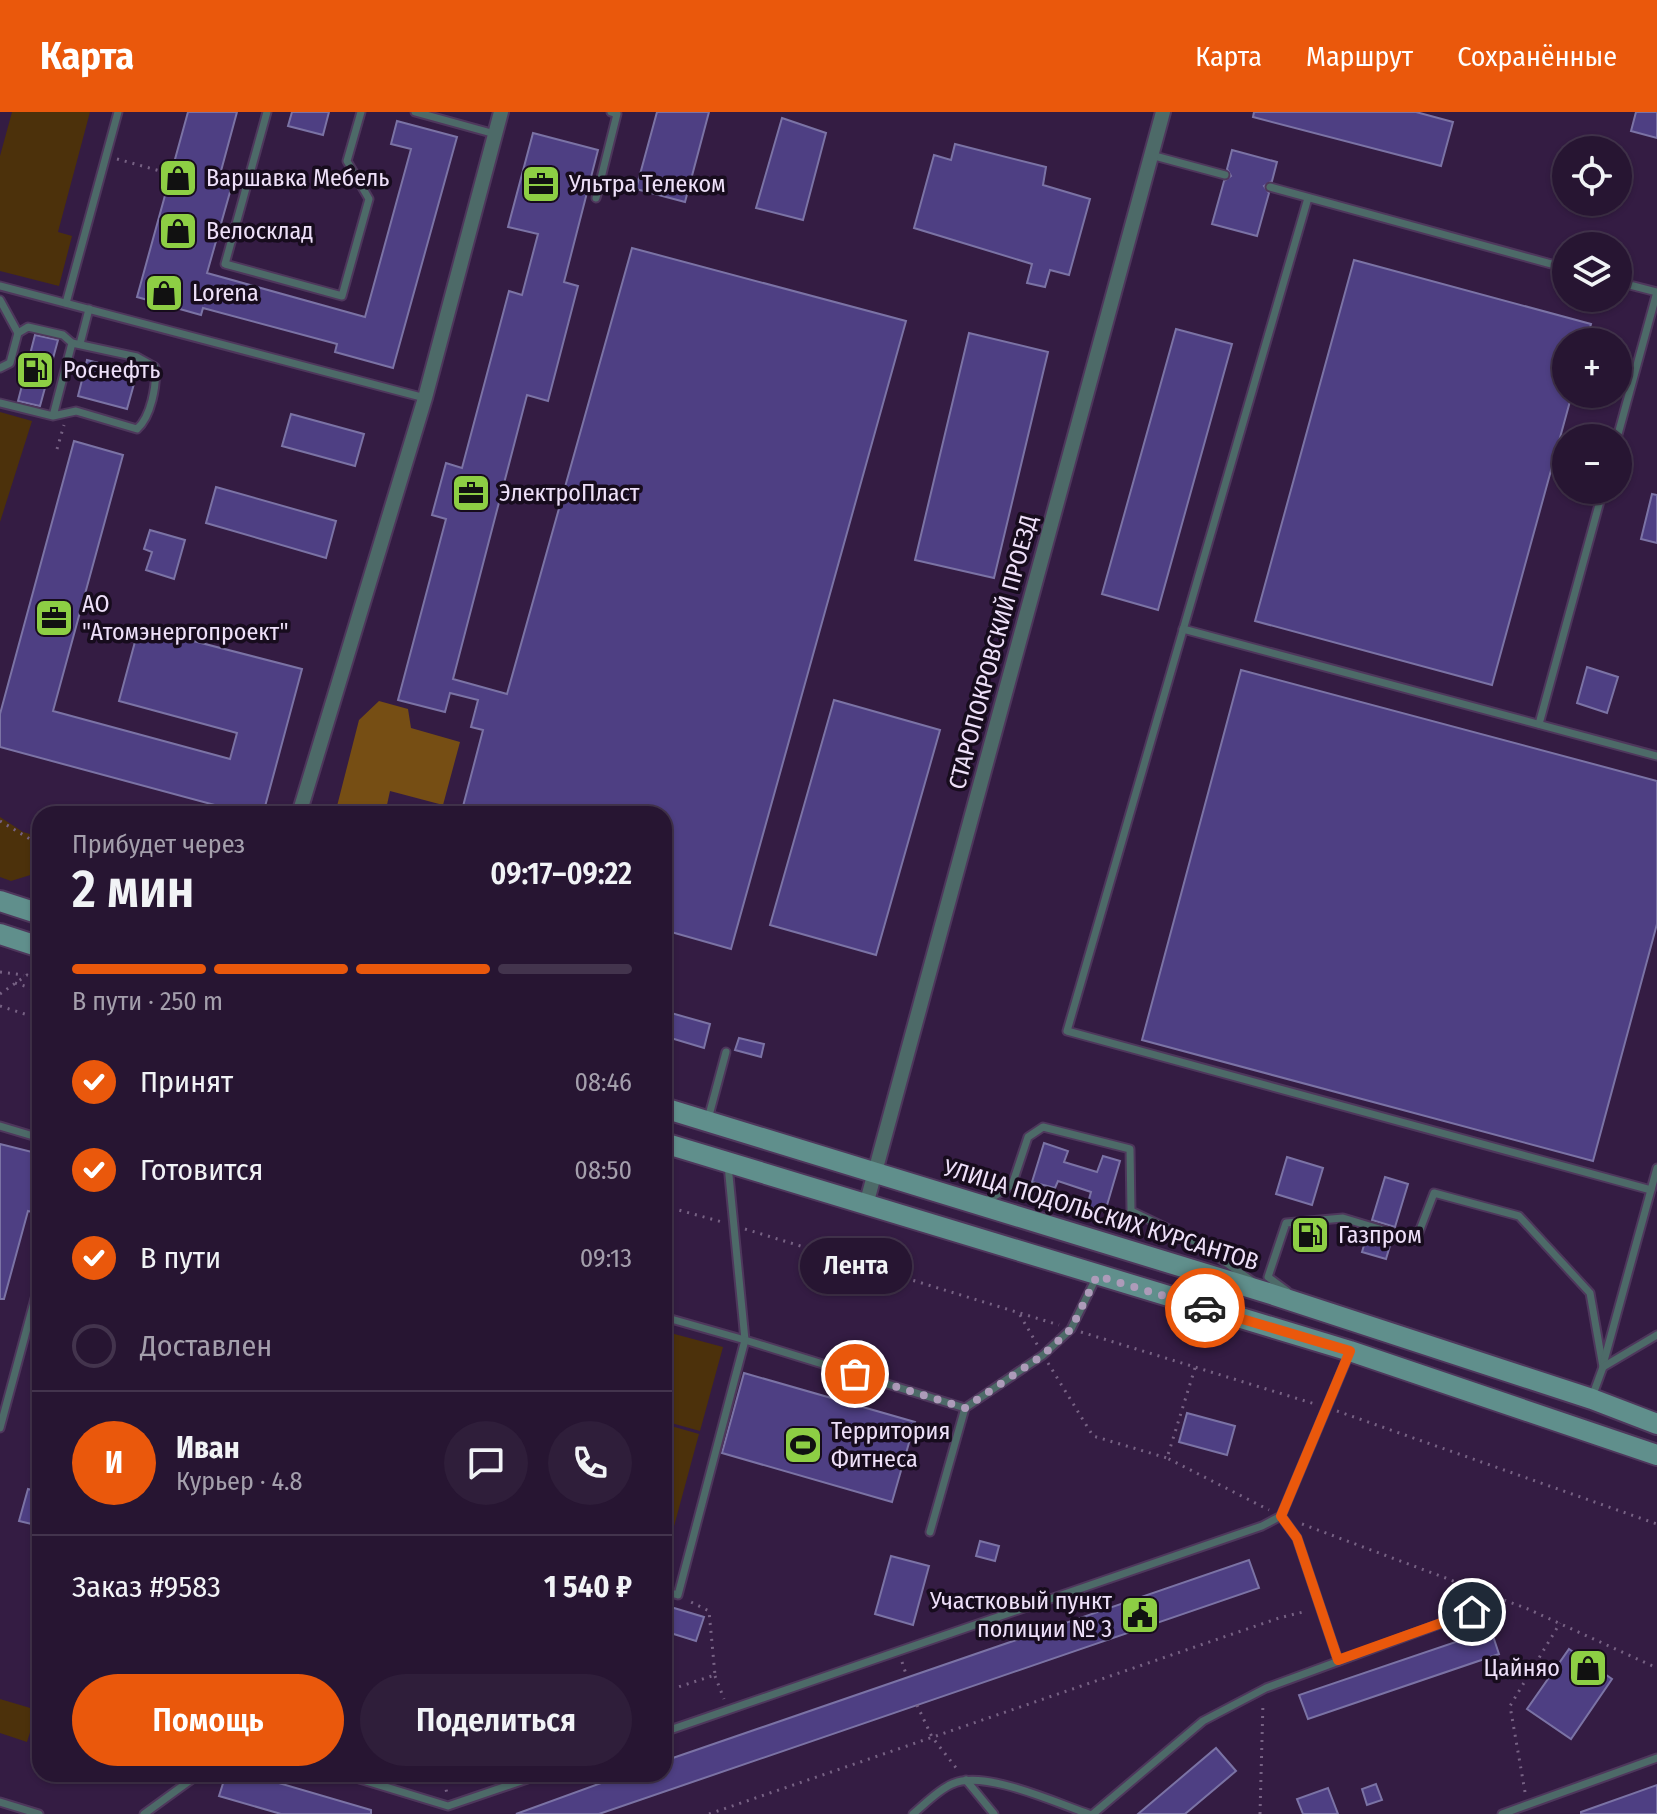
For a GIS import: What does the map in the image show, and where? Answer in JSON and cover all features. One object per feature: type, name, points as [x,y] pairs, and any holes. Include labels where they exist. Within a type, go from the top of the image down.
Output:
[{"type":"main road","points":[[0,901],[32,911]]},
{"type":"main road","points":[[0,934],[32,944]]},
{"type":"main road","name":"УЛИЦА ПОДОЛЬСКИХ КУРСАНТОВ","points":[[672,1110],[1307,1305],[1592,1399],[1657,1424]]},
{"type":"main road","points":[[672,1145],[1350,1351],[1657,1455]]},
{"type":"street","points":[[301,806],[425,398],[501,112]]},
{"type":"street","name":"СТАРОПОКРОВСКИЙ ПРОЕЗД","points":[[866,1205],[1163,112]]},
{"type":"lane","points":[[66,303],[118,112]]},
{"type":"lane","points":[[267,112],[225,264],[342,296],[369,199],[347,161],[361,112]]},
{"type":"lane","points":[[415,112],[495,134]]},
{"type":"lane","points":[[596,198],[617,114],[611,112]]},
{"type":"lane","points":[[1151,155],[1225,175]]},
{"type":"lane","points":[[1270,187],[1552,264]]},
{"type":"lane","points":[[1308,198],[1067,1031],[1651,1190]]},
{"type":"lane","points":[[0,286],[425,398]]},
{"type":"lane","points":[[1621,424],[1657,292],[1632,286]]},
{"type":"lane","points":[[0,300],[18,333],[10,363],[0,368]]},
{"type":"lane","points":[[53,416],[89,309]]},
{"type":"lane","points":[[0,403],[53,416],[76,411],[137,429],[145,422],[156,379],[155,367],[137,357],[76,343],[63,335],[28,327],[18,333]]},
{"type":"lane","points":[[1539,724],[1599,504]]},
{"type":"lane","points":[[1183,629],[1657,756]]},
{"type":"lane","points":[[707,1121],[726,1052]]},
{"type":"lane","points":[[0,1126],[32,1136]]},
{"type":"lane","points":[[980,1205],[1012,1185],[1028,1137],[1043,1127],[1130,1149],[1131,1211],[1198,1243],[1271,1294]]},
{"type":"lane","points":[[672,1593],[678,1595],[745,1340],[728,1162]]},
{"type":"lane","points":[[1592,1399],[1657,1168]]},
{"type":"lane","points":[[1307,1305],[1268,1277],[1286,1223],[1343,1218],[1416,1240],[1434,1193],[1519,1216],[1590,1293],[1603,1367]]},
{"type":"lane","points":[[930,1532],[965,1408],[1043,1355],[1071,1329],[1097,1276]]},
{"type":"lane","points":[[0,1428],[32,1310]]},
{"type":"lane","points":[[672,1319],[965,1408]]},
{"type":"lane","points":[[1603,1367],[1657,1335]]},
{"type":"lane","points":[[672,1729],[1262,1526],[1281,1516],[1350,1351]]},
{"type":"lane","points":[[1281,1516],[1297,1538],[1338,1660]]},
{"type":"lane","points":[[913,1814],[941,1791],[966,1780],[993,1782],[1091,1814],[1203,1721],[1266,1688],[1472,1612]]},
{"type":"lane","points":[[1502,1814],[1657,1758]]},
{"type":"lane","points":[[966,1780],[994,1814]]},
{"type":"lane","points":[[144,1814],[188,1782]]},
{"type":"lane","points":[[369,1782],[448,1806],[518,1782]]},
{"type":"lane","points":[[0,1802],[39,1814]]},
{"type":"path","points":[[106,156],[171,174]]},
{"type":"path","points":[[57,449],[61,435]]},
{"type":"path","points":[[0,821],[32,840]]},
{"type":"path","points":[[0,972],[32,977]]},
{"type":"path","points":[[0,994],[27,975]]},
{"type":"path","points":[[15,983],[32,988]]},
{"type":"path","points":[[0,1006],[32,1016]]},
{"type":"path","points":[[672,1208],[1328,1408],[1657,1524]]},
{"type":"path","points":[[1020,1315],[1093,1436],[1167,1458],[1281,1516],[1502,1599],[1657,1668]]},
{"type":"path","points":[[1167,1458],[1195,1368]]},
{"type":"path","points":[[678,1595],[709,1611],[715,1675],[728,1710]]},
{"type":"path","points":[[1472,1612],[1502,1599]]},
{"type":"path","points":[[709,1814],[1279,1618],[1319,1609]]},
{"type":"path","points":[[1527,1805],[1510,1706],[1560,1623]]},
{"type":"path","points":[[672,1689],[715,1675]]},
{"type":"path","points":[[1260,1814],[1266,1688]]},
{"type":"path","points":[[917,1705],[932,1737],[966,1780]]},
{"type":"shaded area","points":[[12,112],[90,112],[58,232],[72,236],[59,286],[0,271],[0,156]]},
{"type":"shaded area","points":[[0,412],[32,421],[0,522]]},
{"type":"shaded area","points":[[379,701],[408,709],[411,728],[460,742],[443,805],[390,791],[387,806],[337,806],[359,720]]},
{"type":"shaded area","points":[[0,817],[32,835],[32,874],[11,881],[0,877]]},
{"type":"shaded area","points":[[672,1333],[723,1347],[700,1431],[672,1423]]},
{"type":"shaded area","points":[[672,1426],[699,1434],[672,1530]]},
{"type":"shaded area","points":[[0,1699],[32,1709],[32,1726],[27,1742],[0,1733]]},
{"type":"building","points":[[188,112],[237,112],[218,182],[232,185],[207,273],[365,317],[411,149],[391,144],[397,121],[457,137],[393,368],[335,352],[337,344],[203,308],[201,315],[137,297]]},
{"type":"building","points":[[292,112],[329,112],[323,135],[288,126]]},
{"type":"building","points":[[657,112],[709,112],[685,202],[636,189]]},
{"type":"building","points":[[1254,112],[1416,112],[1453,122],[1441,166],[1253,117]]},
{"type":"building","points":[[1636,112],[1657,112],[1657,138],[1631,131]]},
{"type":"building","points":[[782,118],[826,133],[803,220],[756,208]]},
{"type":"building","points":[[533,133],[598,150],[564,282],[578,286],[548,401],[527,395],[453,679],[507,694],[632,248],[906,321],[731,949],[672,932],[672,806],[463,806],[483,730],[471,727],[478,700],[450,693],[445,712],[398,700],[446,519],[432,515],[446,463],[462,468],[509,291],[522,295],[538,234],[508,227]]},
{"type":"building","points":[[955,144],[1046,167],[1043,185],[1090,199],[1069,275],[1050,270],[1045,287],[1027,283],[1032,264],[914,228],[934,155],[951,160]]},
{"type":"building","points":[[1232,150],[1277,162],[1272,181],[1264,186],[1269,193],[1257,236],[1212,224],[1224,181],[1231,176],[1227,169]]},
{"type":"building","points":[[1354,260],[1591,324],[1590,328],[1552,328],[1552,408],[1568,408],[1564,424],[1552,424],[1552,467],[1492,685],[1255,621]]},
{"type":"building","points":[[1176,329],[1232,344],[1158,610],[1102,594]]},
{"type":"building","points":[[969,333],[1048,352],[994,578],[915,560]]},
{"type":"building","points":[[35,335],[58,340],[40,406],[18,401]]},
{"type":"building","points":[[87,360],[137,373],[127,409],[78,396]]},
{"type":"building","points":[[291,414],[364,434],[355,466],[282,446]]},
{"type":"building","points":[[74,441],[123,455],[53,711],[230,759],[237,733],[119,701],[139,627],[302,669],[265,806],[218,806],[0,747],[0,714]]},
{"type":"building","points":[[216,487],[336,521],[326,558],[206,523]]},
{"type":"building","points":[[1652,494],[1657,495],[1657,543],[1641,539]]},
{"type":"building","points":[[150,530],[185,540],[174,579],[146,570],[152,552],[144,549]]},
{"type":"building","points":[[1587,667],[1618,677],[1607,713],[1577,703]]},
{"type":"building","points":[[1241,670],[1657,781],[1657,924],[1593,1161],[1142,1040]]},
{"type":"building","points":[[834,700],[940,730],[876,955],[770,925]]},
{"type":"building","points":[[672,1013],[710,1024],[704,1048],[672,1038]]},
{"type":"building","points":[[739,1038],[764,1044],[761,1057],[735,1050]]},
{"type":"building","points":[[1044,1143],[1068,1151],[1064,1162],[1097,1172],[1103,1156],[1120,1161],[1105,1212],[1087,1206],[1091,1192],[1058,1181],[1055,1188],[1032,1182]]},
{"type":"building","points":[[0,1144],[32,1152],[32,1212],[28,1211],[4,1299],[0,1299]]},
{"type":"building","points":[[1287,1157],[1323,1168],[1312,1205],[1276,1194]]},
{"type":"building","points":[[1385,1177],[1408,1184],[1395,1227],[1372,1220]]},
{"type":"building","points":[[1368,1232],[1392,1239],[1386,1259],[1362,1252]]},
{"type":"building","points":[[744,1373],[915,1422],[892,1502],[722,1453]]},
{"type":"building","points":[[1187,1413],[1235,1426],[1227,1455],[1179,1442]]},
{"type":"building","points":[[28,1489],[32,1490],[32,1524],[19,1521]]},
{"type":"building","points":[[980,1541],[999,1546],[995,1561],[976,1556]]},
{"type":"building","points":[[891,1556],[929,1566],[913,1625],[875,1614]]},
{"type":"building","points":[[1249,1560],[1259,1588],[599,1814],[516,1814],[604,1782],[672,1782],[672,1758]]},
{"type":"building","points":[[672,1607],[704,1617],[696,1641],[672,1634]]},
{"type":"building","points":[[1491,1630],[1499,1654],[1308,1719],[1299,1695]]},
{"type":"building","points":[[1569,1649],[1612,1679],[1571,1739],[1527,1709]]},
{"type":"building","points":[[1216,1748],[1236,1771],[1185,1814],[1138,1814]]},
{"type":"building","points":[[223,1782],[275,1782],[371,1810],[371,1814],[281,1814],[219,1796]]},
{"type":"building","points":[[1376,1784],[1382,1800],[1367,1805],[1362,1789]]},
{"type":"building","points":[[1657,1785],[1657,1814],[1581,1814],[1581,1812]]},
{"type":"building","points":[[1328,1788],[1338,1814],[1303,1814],[1297,1799]]},
{"type":"way so far","points":[[855,1374],[965,1408],[1043,1355],[1071,1329],[1097,1276],[1205,1308]]},
{"type":"place","name":"Варшавка Мебель","points":[[178,178]]},
{"type":"place","name":"Ультра Телеком","points":[[541,184]]},
{"type":"place","name":"Велосклад","points":[[178,231]]},
{"type":"place","name":"Lorena","points":[[164,293]]},
{"type":"place","name":"Роснефть","points":[[35,370]]},
{"type":"place","name":"ЭлектроПласт","points":[[471,493]]},
{"type":"place","name":"АО \"Атомэнергопроект\"","points":[[54,618]]},
{"type":"place","name":"Газпром","points":[[1310,1235]]},
{"type":"place","name":"Лента","points":[[855,1374]]},
{"type":"place","name":"Территория Фитнеса","points":[[803,1445]]},
{"type":"place","name":"Участковый пункт полиции № 3","points":[[1140,1615]]},
{"type":"place","name":"Цайняо","points":[[1588,1668]]},
{"type":"route","points":[[1205,1308],[1350,1351],[1281,1516],[1297,1538],[1338,1660],[1472,1612]]}]
